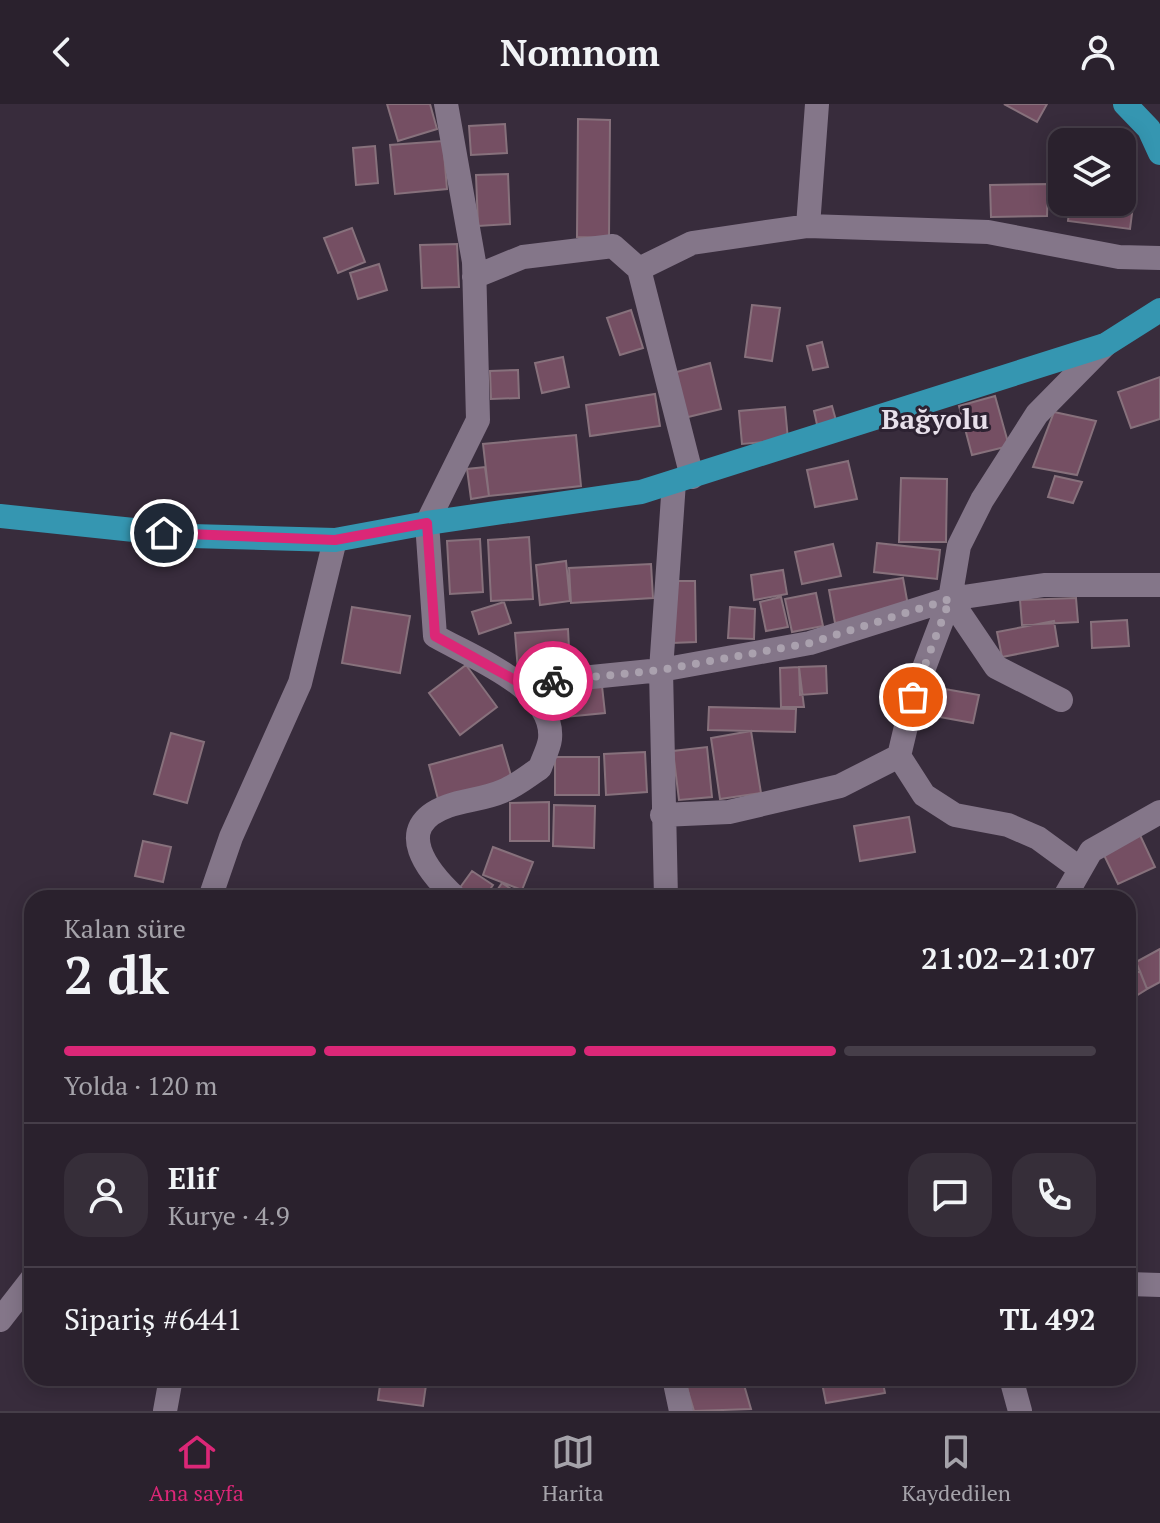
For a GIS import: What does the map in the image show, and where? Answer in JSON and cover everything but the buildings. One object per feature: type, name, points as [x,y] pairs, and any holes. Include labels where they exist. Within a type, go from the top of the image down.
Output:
[{"type":"main road","points":[[1125,104],[1149,129],[1160,153]]},
{"type":"main road","points":[[0,516],[191,536],[335,540],[427,523],[641,492],[1105,345],[1158,315]]},
{"type":"street","points":[[446,104],[474,277],[478,420],[427,523],[435,636],[522,684],[541,704],[551,737],[540,768],[503,791],[444,807],[422,825],[417,847],[429,873],[447,890]]},
{"type":"street","points":[[808,226],[817,104]]},
{"type":"street","points":[[639,269],[692,243],[808,226],[988,232],[1119,257],[1160,258]]},
{"type":"street","points":[[474,277],[523,257],[613,246],[639,269],[683,479],[661,670],[666,890]]},
{"type":"street","points":[[1079,868],[1038,838],[1008,825],[955,815],[924,795],[899,756],[913,697],[950,599],[959,546],[982,500],[1037,414],[1105,345]]},
{"type":"street","points":[[213,890],[231,837],[300,683],[335,540]]},
{"type":"street","points":[[522,684],[661,670],[810,643],[950,599],[1044,585],[1160,585]]},
{"type":"street","points":[[950,599],[996,667],[1061,700]]},
{"type":"street","points":[[662,815],[729,812],[840,786],[899,756]]},
{"type":"street","points":[[1068,890],[1091,851],[1160,812]]},
{"type":"street","points":[[1136,1284],[1160,1285]]},
{"type":"street","points":[[0,1320],[24,1289]]},
{"type":"street","points":[[165,1411],[170,1386]]},
{"type":"street","points":[[676,1386],[681,1411]]},
{"type":"street","points":[[1013,1386],[1020,1411]]},
{"type":"way so far","points":[[553,681],[661,670],[810,643],[950,599],[913,697]]},
{"type":"district","name":"Bağyolu","points":[[935,418]]},
{"type":"route","points":[[164,533],[335,540],[427,523],[435,636],[522,684],[553,681]]}]
